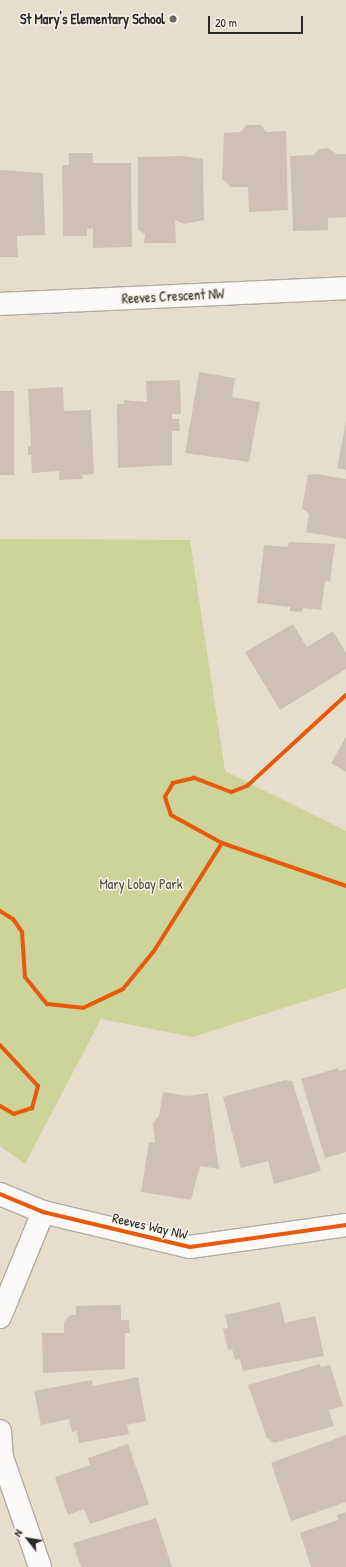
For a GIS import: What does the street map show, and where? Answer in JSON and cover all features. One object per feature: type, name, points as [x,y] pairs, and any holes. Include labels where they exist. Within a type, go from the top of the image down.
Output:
[{"type":"street","name":"Reeves Crescent NW","points":[[0,304],[346,288]]},
{"type":"street","name":"Reeves Way NW","points":[[0,1194],[43,1212],[190,1247],[346,1225]]},
{"type":"street","points":[[0,1317],[43,1212]]},
{"type":"street","points":[[0,1431],[2,1457],[40,1567]]},
{"type":"green space","name":"Mary Lobay Park","points":[[0,539],[190,540],[225,771],[346,831],[346,988],[193,1037],[101,1019],[25,1164],[0,1146]]},
{"type":"building","points":[[246,125],[261,125],[266,132],[286,131],[288,210],[249,212],[248,187],[231,187],[222,179],[224,133],[241,132]]},
{"type":"building","points":[[328,148],[337,154],[346,154],[346,217],[328,218],[328,230],[293,231],[290,156],[314,155],[319,149]]},
{"type":"building","points":[[69,153],[93,153],[93,163],[131,163],[132,247],[93,248],[93,228],[87,229],[87,236],[63,236],[62,165],[69,165]]},
{"type":"building","points":[[183,156],[203,159],[204,220],[184,224],[175,220],[176,243],[144,243],[145,234],[138,230],[138,157]]},
{"type":"building","points":[[0,170],[43,173],[45,235],[17,236],[18,257],[0,257]]},
{"type":"building","points":[[199,372],[235,378],[232,397],[260,402],[249,462],[185,453]]},
{"type":"building","points":[[180,380],[181,414],[172,414],[172,419],[179,419],[180,431],[172,431],[172,465],[118,468],[117,404],[124,404],[124,400],[147,402],[146,381]]},
{"type":"building","points":[[63,387],[64,411],[91,410],[94,474],[82,475],[83,479],[59,480],[59,471],[32,473],[31,455],[28,455],[28,446],[31,446],[28,389]]},
{"type":"building","points":[[0,391],[14,391],[14,475],[0,475]]},
{"type":"building","points":[[346,422],[346,470],[337,468]]},
{"type":"building","points":[[316,474],[346,479],[346,539],[306,532],[309,514],[302,508],[308,475]]},
{"type":"building","points":[[289,542],[335,544],[330,582],[325,581],[321,610],[303,608],[302,612],[290,611],[290,607],[257,603],[264,545],[288,547]]},
{"type":"building","points":[[293,624],[307,647],[333,631],[346,653],[346,669],[280,710],[245,652]]},
{"type":"building","points":[[346,737],[346,772],[331,763]]},
{"type":"building","points":[[338,1068],[339,1071],[346,1069],[346,1152],[325,1158],[301,1079]]},
{"type":"building","points":[[285,1080],[292,1081],[321,1171],[274,1184],[268,1161],[241,1168],[223,1097]]},
{"type":"building","points":[[163,1092],[188,1096],[208,1093],[219,1169],[200,1166],[191,1200],[141,1192],[149,1142],[155,1143],[153,1123],[159,1116]]},
{"type":"building","points":[[280,1302],[285,1323],[315,1316],[324,1356],[243,1371],[240,1359],[235,1360],[232,1349],[228,1350],[223,1329],[228,1328],[225,1315]]},
{"type":"building","points":[[121,1305],[121,1320],[129,1320],[130,1333],[125,1333],[125,1369],[43,1373],[42,1333],[64,1333],[64,1322],[70,1315],[76,1315],[76,1306]]},
{"type":"building","points":[[320,1364],[321,1367],[330,1365],[343,1406],[329,1410],[334,1426],[274,1443],[267,1438],[248,1385]]},
{"type":"building","points":[[138,1377],[146,1421],[127,1425],[129,1434],[79,1443],[77,1431],[72,1432],[69,1419],[41,1425],[34,1391],[92,1380],[93,1386]]},
{"type":"building","points":[[346,1435],[346,1502],[291,1521],[271,1463]]},
{"type":"building","points":[[128,1444],[149,1504],[90,1524],[84,1509],[68,1515],[55,1477],[90,1465],[88,1458]]},
{"type":"building","points":[[346,1512],[346,1567],[311,1567],[300,1533],[338,1520],[337,1515]]},
{"type":"building","points":[[156,1518],[172,1567],[81,1567],[73,1543]]},
{"type":"cycle path","points":[[346,695],[247,786],[231,792],[194,778],[173,783],[165,797],[171,815],[222,843],[346,886]]},
{"type":"cycle path","points":[[0,911],[13,919],[22,932],[25,977],[47,1004],[83,1008],[123,989],[154,951],[222,843]]},
{"type":"cycle path","points":[[0,1045],[38,1086],[32,1108],[14,1114],[0,1106]]},
{"type":"cycle path","points":[[0,1194],[43,1212],[190,1247],[346,1225]]},
{"type":"place","name":"St Mary's Elementary School","points":[[173,19]]}]
